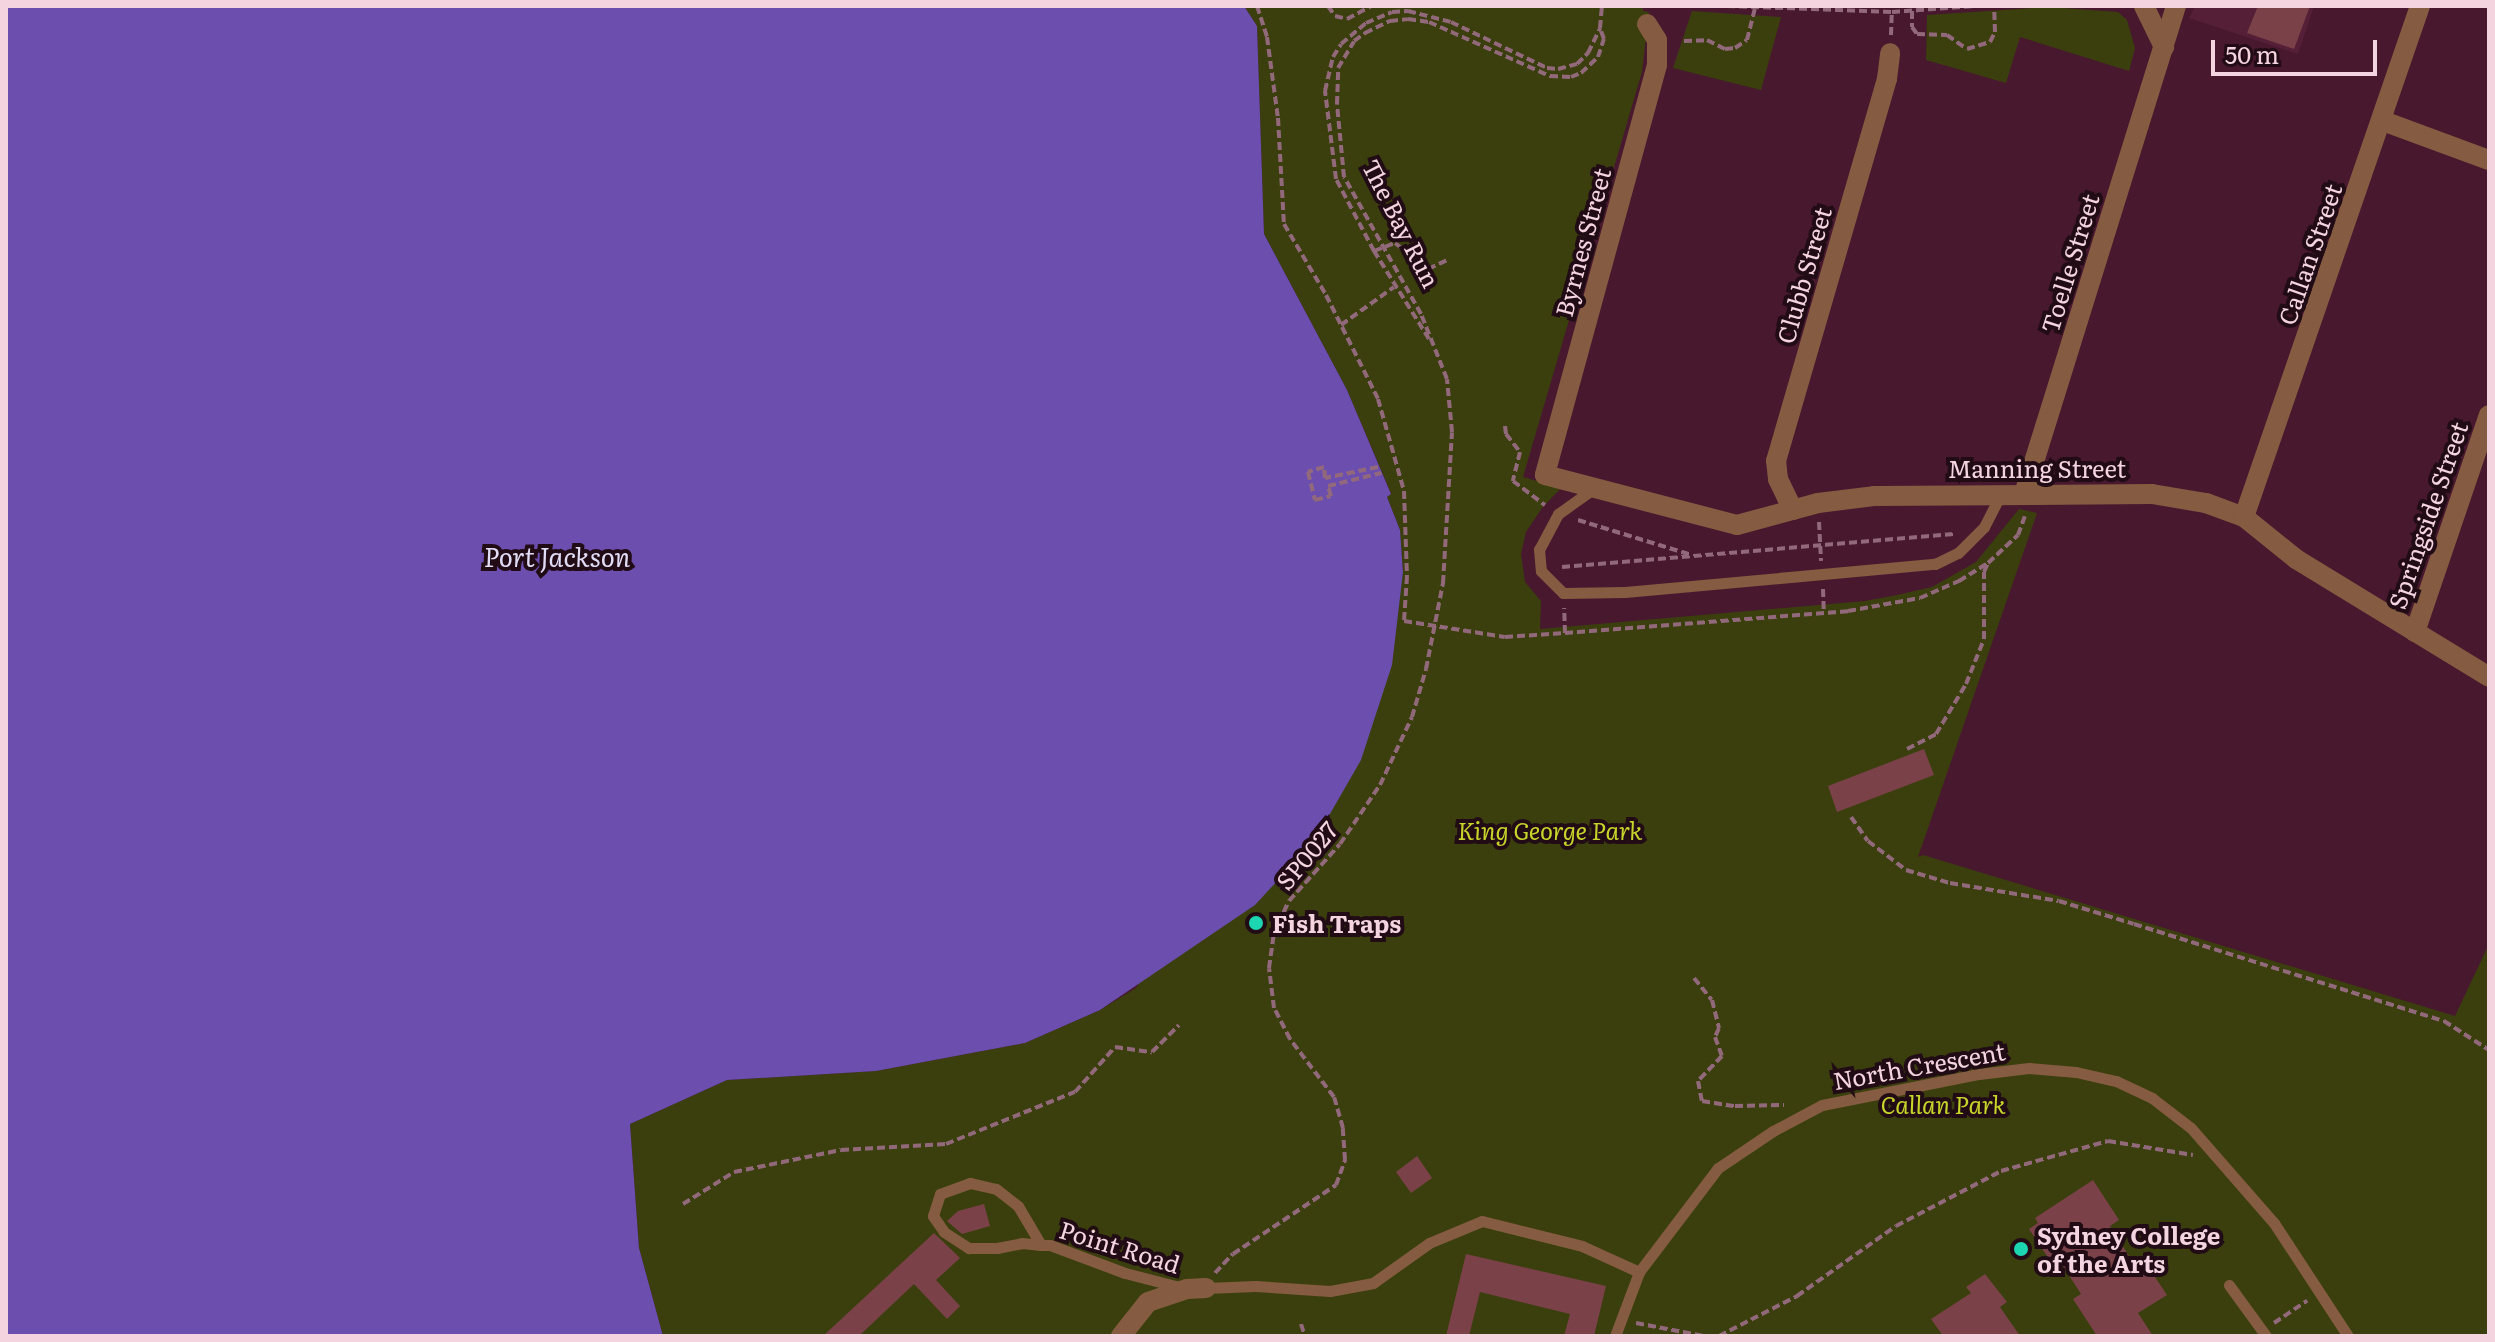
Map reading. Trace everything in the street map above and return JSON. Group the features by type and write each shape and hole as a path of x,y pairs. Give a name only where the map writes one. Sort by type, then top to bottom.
{"street":[{"path":"2144,6 2164,47"},
{"name":"Toelle Street","path":"2024,494 2176,6"},
{"name":"Callan Street","path":"2244,517 2383,121 2420,6"},
{"name":"Byrnes Street","path":"1545,475 1657,65 1657,40 1647,24"},
{"name":"Clubb Street","path":"1793,510 1778,479 1776,461 1887,79 1890,53"},
{"path":"2383,121 2489,160"},
{"name":"Springside Street","path":"2415,632 2489,415"},
{"name":"Manning Street","path":"1545,475 1727,525 1757,522 1818,503 1874,496 2152,494 2206,503 2244,517 2296,559 2489,677"},
{"path":"1121,1336 1148,1302 1197,1288"}],"lane":[{"path":"1593,489 1558,514 1539,549 1541,571 1563,593 1926,566 1946,560 1984,527 2000,495"},
{"name":"North Crescent","path":"1615,1336 1639,1272 1718,1168 1773,1131 1822,1105 1979,1074 2029,1068 2076,1072 2116,1081 2152,1098 2191,1128 2274,1223 2348,1336"},
{"name":"Point Road","path":"1041,1245 1018,1206 996,1189 970,1183 940,1194 933,1216 944,1232 969,1248 1041,1245 1197,1288 1255,1286 1330,1291 1373,1283 1429,1243 1482,1221 1582,1246 1639,1272"},
{"path":"2229,1285 2264,1333"}],"path":[{"path":"1257,6 1267,37 1278,118 1284,224 1341,325 1378,399 1404,491 1407,576 1404,621 1505,637 1824,613 1920,598 1959,581 1988,563 2018,535 2025,514 2024,494"},
{"path":"1328,6 1335,16 1347,19 1371,6"},
{"path":"1399,8 1425,12 1547,68 1558,69 1584,60 1600,28 1602,6"},
{"path":"1727,6 1912,10 1975,6"},
{"path":"1912,10 1912,27 1917,34 1947,35 1967,49 1990,42 1995,32 1994,6"},
{"name":"The Bay Run","path":"1399,8 1366,23 1341,44 1333,57 1325,91 1336,179 1395,287 1434,346"},
{"path":"1684,41 1707,40 1725,49 1735,48 1747,40 1755,9"},
{"name":"The Bay Run","path":"1451,471 1447,379 1434,346 1344,177 1340,152 1338,68 1354,41 1390,21 1417,19 1550,76 1562,78 1581,73 1598,57 1604,39 1600,28"},
{"path":"1374,251 1395,243 1406,248 1428,269 1447,260"},
{"path":"1341,325 1395,287"},
{"path":"1378,467 1325,478 1324,467 1308,472 1315,500 1331,496 1328,486 1381,473"},
{"name":"SP0027","path":"1197,1288 1233,1254 1336,1185 1345,1160 1343,1128 1334,1097 1290,1039 1274,1008 1269,968 1274,934 1289,901 1340,844 1380,785 1412,717 1426,669 1443,583 1451,471"},
{"path":"1818,503 1824,613"},
{"path":"1558,514 1695,556"},
{"path":"1565,633 1562,566 1956,534"},
{"path":"1907,749 1936,734 1981,649 1984,572 1988,563"},
{"path":"1851,817 1868,841 1906,870 1950,883 2059,901 2134,924 2444,1021 2489,1050"},
{"path":"1694,978 1712,1000 1719,1028 1715,1037 1722,1056 1698,1081 1702,1101 1735,1106 1822,1105"},
{"path":"683,1204 734,1172 841,1150 946,1144 1075,1092 1115,1047 1152,1052 1179,1025"},
{"path":"1719,1336 1797,1296 1896,1226 2001,1171 2108,1141 2220,1159"},
{"path":"2264,1333 2321,1293"},
{"path":"1623,1320 1704,1336"},
{"path":"1301,1324 1305,1336"}],"shaded area":[{"path":"2195,6 2314,6 2298,54 2189,18"}],"green space":[{"path":"1244,6 1615,6 1643,7 1643,11 1649,12 1642,72 1523,477 1561,488 1542,508 1526,532 1521,554 1525,582 1541,601 1540,629 1865,601 1932,587 1976,562 2019,509 2037,513 1918,857 1923,855 2455,1016 2489,944 2489,1336 663,1336 639,1248 630,1124 727,1080 876,1071 1025,1043 1100,1010 1136,988 1403,572 1400,530 1387,497 1391,493 1347,390 1264,234 1257,26"},
{"path":"2049,7 2118,12 2127,20 2135,48 2129,71 2020,37 2006,83 1926,60 1927,15"},
{"path":"1692,11 1781,17 1761,90 1673,68"}],"water":[{"name":"Port Jackson","path":"6,6 1244,6 1257,26 1264,234 1347,390 1391,494 1387,497 1400,530 1403,572 1392,665 1361,760 1315,840 1255,905 1100,1010 1025,1043 876,1071 727,1080 630,1124 639,1248 663,1336 6,1336"}],"building":[{"path":"2258,6 2310,6 2294,49 2247,33"},
{"path":"1924,749 1934,775 1837,812 1828,786"},
{"path":"1417,1156 1432,1178 1411,1193 1396,1172"},
{"path":"2093,1180 2119,1220 2110,1226 2134,1264 2143,1259 2167,1295 2138,1313 2153,1336 2097,1336 2073,1299 2081,1294 2056,1255 2049,1259 2029,1229 2038,1223 2035,1218"},
{"path":"984,1204 990,1226 962,1234 947,1221 958,1211"},
{"path":"934,1233 960,1258 936,1280 960,1306 947,1319 914,1284 859,1336 823,1336"},
{"path":"1466,1254 1606,1286 1594,1336 1564,1336 1570,1314 1480,1292 1469,1336 1446,1336"},
{"path":"1985,1274 2007,1302 2000,1307 2020,1336 1943,1336 1931,1319 1971,1293 1966,1287"}],"place":[{"name":"Fish Traps","path":"1256,923"},
{"name":"Sydney College of the Arts","path":"2021,1249"}],"park label":[{"name":"King George Park","path":"1550,830"},
{"name":"Callan Park","path":"1943,1104"}]}
